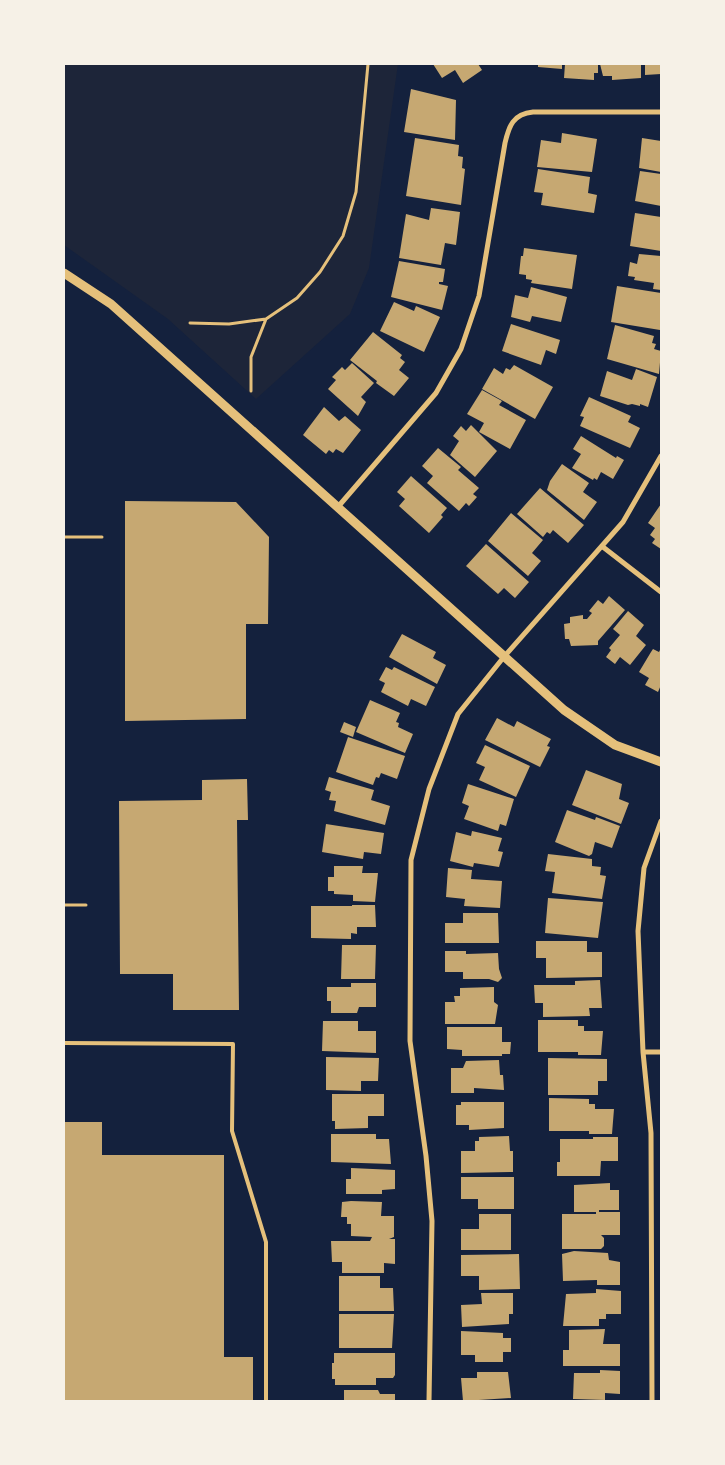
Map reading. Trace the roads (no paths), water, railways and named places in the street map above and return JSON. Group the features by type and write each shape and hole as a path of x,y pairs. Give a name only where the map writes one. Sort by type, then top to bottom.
{"street":[{"path":"337,508 436,393 461,350 479,296 509,126 525,112 661,112"},
{"path":"64,273 111,304 236,414 337,508 564,710 615,745 661,762"},
{"path":"430,1401 432,1221 426,1156 410,1041 411,860 430,789 458,714 504,658 623,522 661,456"},
{"path":"603,547 661,592"},
{"path":"652,1401 651,1133 644,1052 638,931 644,868 661,821"},
{"path":"644,1052 661,1052"}],"lane":[{"path":"64,1043 233,1044 232,1131 266,1242 266,1401"}]}
